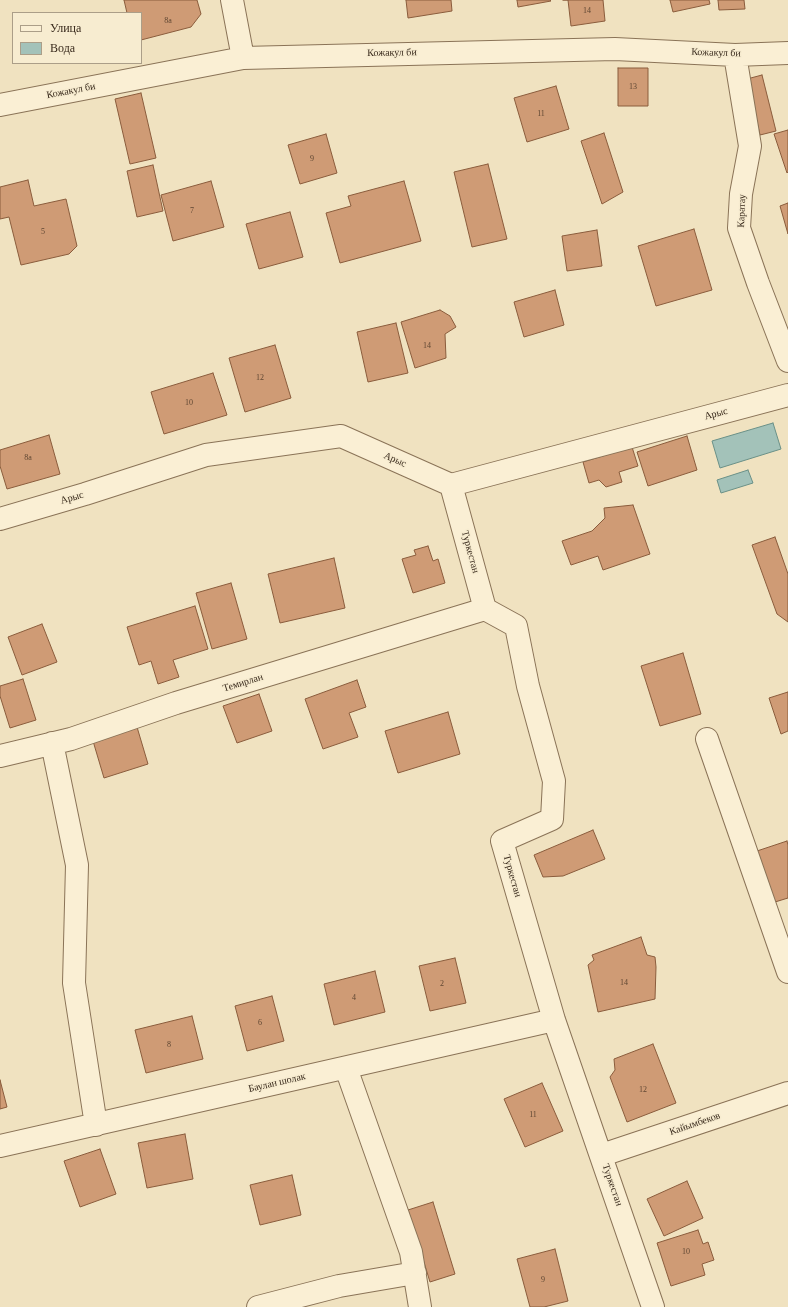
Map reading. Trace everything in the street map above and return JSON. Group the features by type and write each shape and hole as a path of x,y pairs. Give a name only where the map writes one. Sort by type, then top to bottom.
{"street":[{"path":"232,0 243,58"},
{"name":"Кожакул би","path":"0,105 243,58 615,49 735,55 788,53"},
{"name":"Каратау","path":"735,55 750,146 741,194 739,228 788,361"},
{"name":"Арыс","path":"0,519 85,494 206,455 341,436 451,485 788,395"},
{"name":"Туркестан","path":"451,485 485,609 516,626 528,686 554,781 552,818 502,841 554,1020 602,1155 653,1307"},
{"name":"Темирлан","path":"0,756 71,739 176,703 485,609"},
{"path":"707,739 788,972"},
{"path":"52,743 78,865 74,983 96,1125"},
{"name":"Баулан шолак","path":"0,1146 554,1020"},
{"path":"346,1068 411,1252 420,1307"},
{"name":"Кайымбеков","path":"602,1155 788,1093"},
{"path":"258,1307 339,1286 415,1273"}],"water":[{"path":"773,423 781,449 720,468 712,441"},
{"path":"748,470 753,483 721,493 717,480"}],"building":[{"path":"124,0 197,0 201,14 191,27 142,40 142,12 127,12"},
{"path":"406,0 451,0 452,11 408,18"},
{"path":"517,0 550,0 551,1 518,7"},
{"path":"568,0 603,0 605,21 571,26"},
{"path":"670,0 709,0 710,4 673,12"},
{"path":"718,0 744,0 745,9 719,10"},
{"path":"618,68 648,68 648,106 618,106"},
{"path":"762,75 776,131 760,135 747,79"},
{"path":"556,86 569,129 527,142 514,98"},
{"path":"141,93 156,158 130,164 115,99"},
{"path":"788,130 788,172 787,173 774,134"},
{"path":"604,133 623,192 602,204 581,141"},
{"path":"326,134 337,173 300,184 288,145"},
{"path":"488,164 507,239 472,247 454,172"},
{"path":"153,165 163,211 137,217 127,171"},
{"path":"28,180 34,206 66,199 77,246 69,254 21,265 9,217 0,219 0,187"},
{"path":"211,181 224,227 173,241 161,195"},
{"path":"404,181 421,241 340,263 326,213 351,206 348,196"},
{"path":"788,203 788,234 780,206"},
{"path":"290,212 303,257 259,269 246,224"},
{"path":"694,229 712,290 656,306 638,246"},
{"path":"597,230 602,266 567,271 562,236"},
{"path":"555,290 564,325 524,337 514,302"},
{"path":"440,310 450,316 456,327 445,334 446,358 415,368 401,322"},
{"path":"396,323 408,373 368,382 357,332"},
{"path":"275,345 291,398 245,412 229,358"},
{"path":"213,373 227,415 164,434 151,392"},
{"path":"49,435 60,474 7,489 0,466 0,450"},
{"path":"687,436 697,470 648,486 637,452"},
{"path":"632,447 638,466 619,472 622,482 606,487 599,480 589,483 583,462"},
{"path":"633,505 650,554 603,570 598,556 571,565 562,541 592,531 605,518 604,508"},
{"path":"775,537 788,574 788,622 777,614 752,545"},
{"path":"428,546 433,561 438,559 445,583 413,593 402,559 416,555 414,550"},
{"path":"334,558 345,608 280,623 268,574"},
{"path":"231,583 247,639 212,649 196,593"},
{"path":"195,606 208,649 173,660 179,677 158,684 151,661 139,665 127,627"},
{"path":"42,624 57,662 22,675 8,637"},
{"path":"683,653 701,714 660,726 641,666"},
{"path":"23,679 36,720 10,728 0,696 0,686"},
{"path":"357,680 366,707 349,713 358,737 323,749 305,699"},
{"path":"788,692 788,731 781,734 769,698"},
{"path":"259,694 272,731 237,743 223,706"},
{"path":"448,712 460,754 398,773 385,731"},
{"path":"137,727 148,764 104,778 93,741"},
{"path":"593,830 605,859 563,876 543,877 534,855"},
{"path":"787,841 788,898 775,902 757,851"},
{"path":"641,937 647,955 655,957 655,999 598,1012 588,965 594,960 592,955"},
{"path":"455,958 466,1003 430,1011 419,966"},
{"path":"375,971 385,1012 334,1025 324,984"},
{"path":"272,996 284,1041 247,1051 235,1006"},
{"path":"192,1016 203,1059 146,1073 135,1030"},
{"path":"653,1044 676,1103 627,1122 610,1077 615,1070 614,1059"},
{"path":"0,1080 7,1107 0,1109"},
{"path":"542,1083 563,1131 525,1147 504,1099"},
{"path":"185,1134 193,1179 147,1188 138,1143"},
{"path":"100,1149 116,1194 80,1207 64,1161"},
{"path":"292,1175 301,1215 260,1225 250,1185"},
{"path":"687,1181 703,1218 664,1236 647,1199"},
{"path":"433,1202 455,1274 430,1282 408,1210"},
{"path":"698,1230 703,1244 708,1242 714,1260 702,1264 705,1275 671,1286 657,1243"},
{"path":"555,1249 568,1301 544,1307 530,1307 517,1259"}]}
